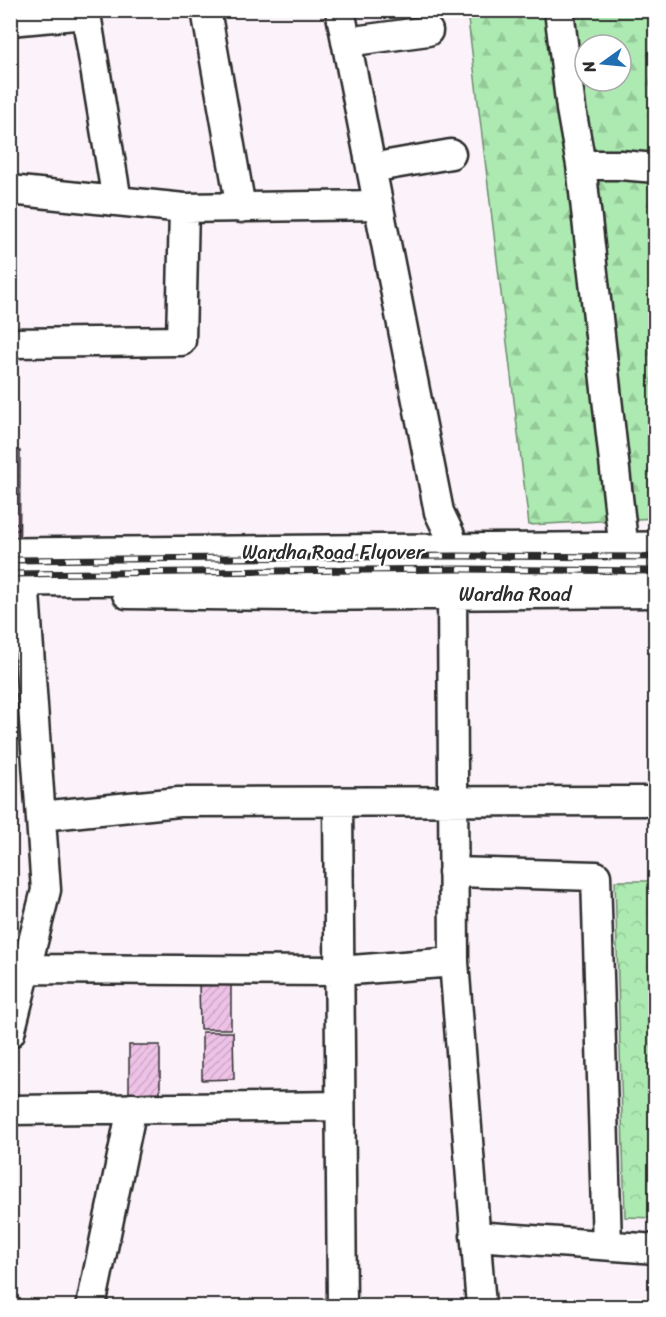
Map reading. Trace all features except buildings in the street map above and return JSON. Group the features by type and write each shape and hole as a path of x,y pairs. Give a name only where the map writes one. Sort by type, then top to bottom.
{"highway":[{"name":"Wardha Road Flyover","path":"10,555 656,549"},
{"name":"Wardha Road Flyover","path":"15,589 656,575"}],"street":[{"path":"206,10 241,208"},
{"path":"340,10 439,512 450,536"},
{"path":"560,10 571,110 581,165 622,533"},
{"path":"10,21 86,12 117,201"},
{"path":"346,42 428,31"},
{"path":"371,168 451,154"},
{"path":"581,165 656,168"},
{"path":"10,190 184,208 378,205"},
{"path":"10,343 181,341 184,208"},
{"path":"10,539 656,533"},
{"path":"10,1033 46,890 41,816 15,589"},
{"name":"Wardha Road","path":"15,589 375,594 656,593"},
{"path":"452,594 453,962 481,1306"},
{"path":"338,801 342,1306"},
{"path":"41,816 179,802 656,801"},
{"path":"453,872 596,876 607,1245"},
{"path":"26,969 339,971 453,962"},
{"path":"10,1110 340,1106"},
{"path":"91,1306 132,1108"},
{"path":"475,1236 656,1248"}],"green space":[{"path":"467,11 655,11 655,518 529,525"},
{"path":"615,881 655,881 655,1218 625,1217"}],"railway":[{"path":"10,560 455,556 656,557"},
{"path":"10,574 456,569 656,571"}]}
